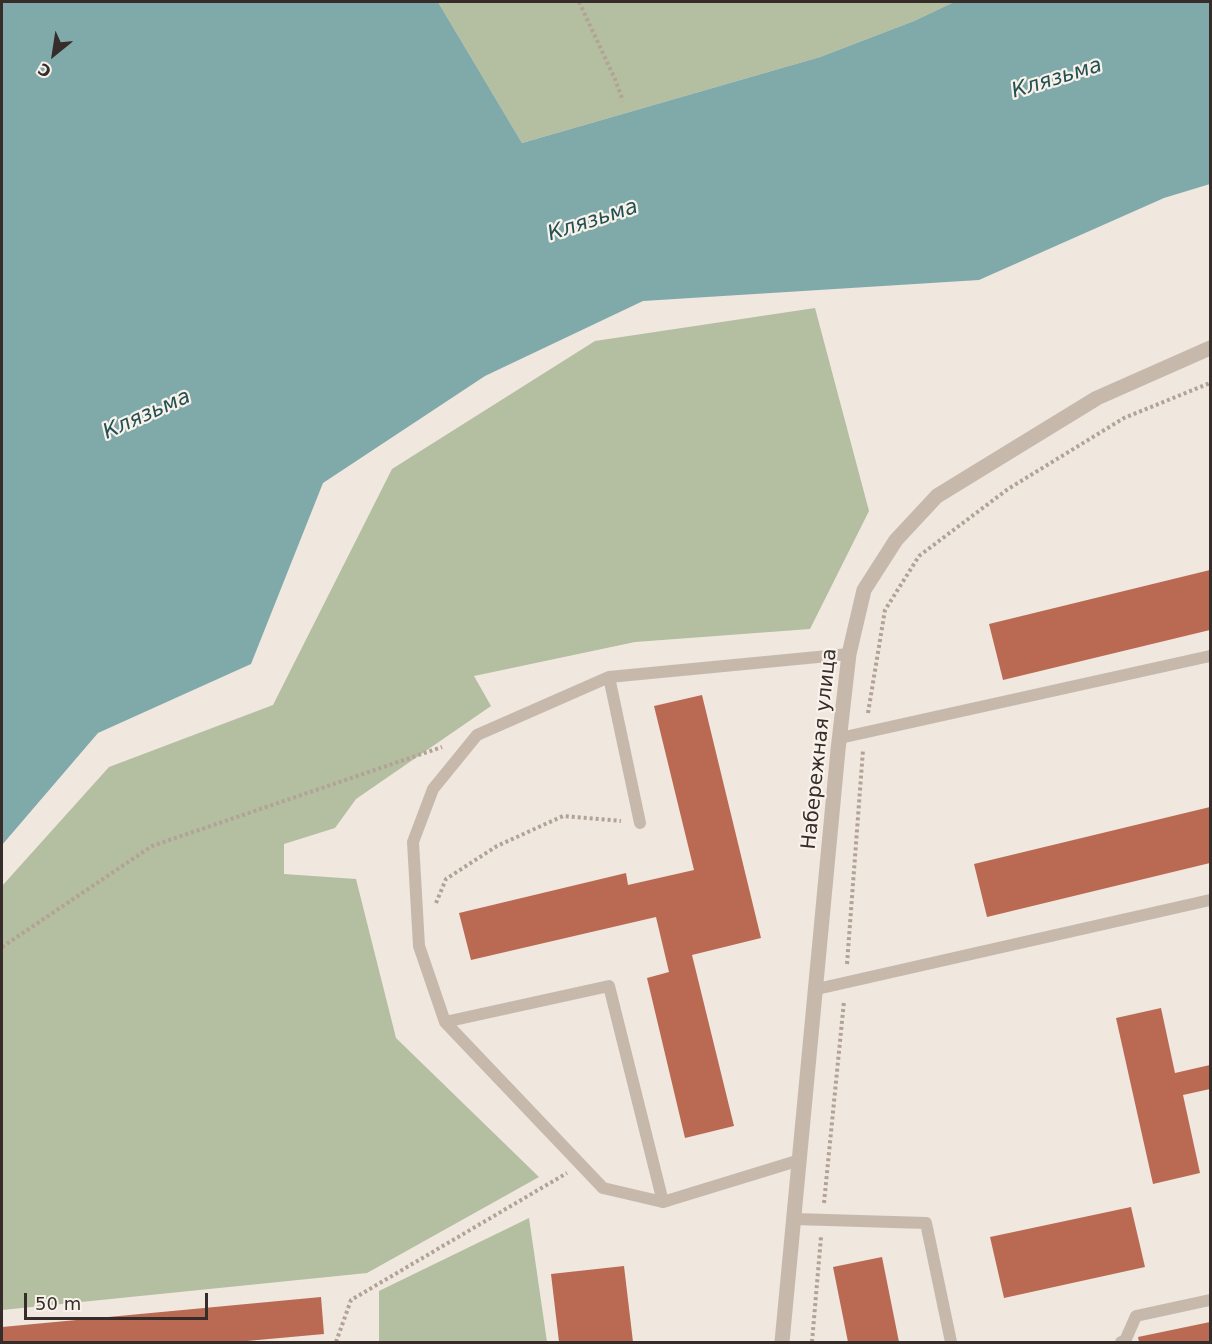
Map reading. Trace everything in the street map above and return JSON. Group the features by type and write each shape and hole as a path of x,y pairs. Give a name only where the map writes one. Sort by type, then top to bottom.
{"street":[{"name":"Набережная улица","path":"782,1342 849,654 864,590 896,540 938,496 1097,398 1210,348"}],"lane":[{"path":"800,1160 663,1202 603,1188 445,1022 419,946 413,842 433,789 477,735 609,677 849,654"},
{"path":"840,738 1210,656"},
{"path":"609,677 640,823"},
{"path":"817,989 1210,900"},
{"path":"445,1022 609,986 663,1202"},
{"path":"794,1220 926,1223 951,1342"},
{"path":"1122,1342 1125,1341 1136,1316 1210,1300"}],"path":[{"path":"579,2 623,101"},
{"path":"812,1342 846,983 864,733 885,610 919,556 1008,489 1124,418 1210,383"},
{"path":"2,946 152,846 444,747"},
{"path":"433,912 446,879 497,846 563,816 640,823"},
{"path":"336,1341 351,1300 580,1165"}],"green space":[{"path":"438,2 954,2 914,21 820,57 522,143"},
{"path":"815,308 869,511 810,629 635,642 474,676 491,706 356,799 335,828 284,844 284,874 356,879 396,1038 539,1177 367,1273 2,1310 2,886 109,767 273,705 392,469 595,341"},
{"path":"529,1218 547,1342 379,1342 379,1291"}],"water":[{"name":"Клязьма","path":"2,2 438,2 522,143 820,57 914,21 954,2 1210,2 1210,184 1164,198 979,280 643,301 485,376 323,483 251,664 98,733 2,845"}],"building":[{"path":"1210,570 1210,630 1003,680 989,624"},
{"path":"702,695 761,938 692,955 734,1126 685,1138 647,978 669,972 656,917 471,960 459,913 626,873 628,885 694,870 654,706"},
{"path":"1210,807 1210,863 987,917 974,864"},
{"path":"1161,1008 1175,1073 1210,1065 1210,1089 1183,1095 1200,1173 1153,1184 1116,1018"},
{"path":"1131,1207 1145,1267 1004,1298 990,1237"},
{"path":"882,1257 899,1342 848,1342 833,1267"},
{"path":"624,1266 633,1342 559,1342 551,1274"},
{"path":"321,1297 324,1334 236,1342 2,1342 2,1327"},
{"path":"1210,1322 1210,1342 1139,1342 1138,1337"}]}
